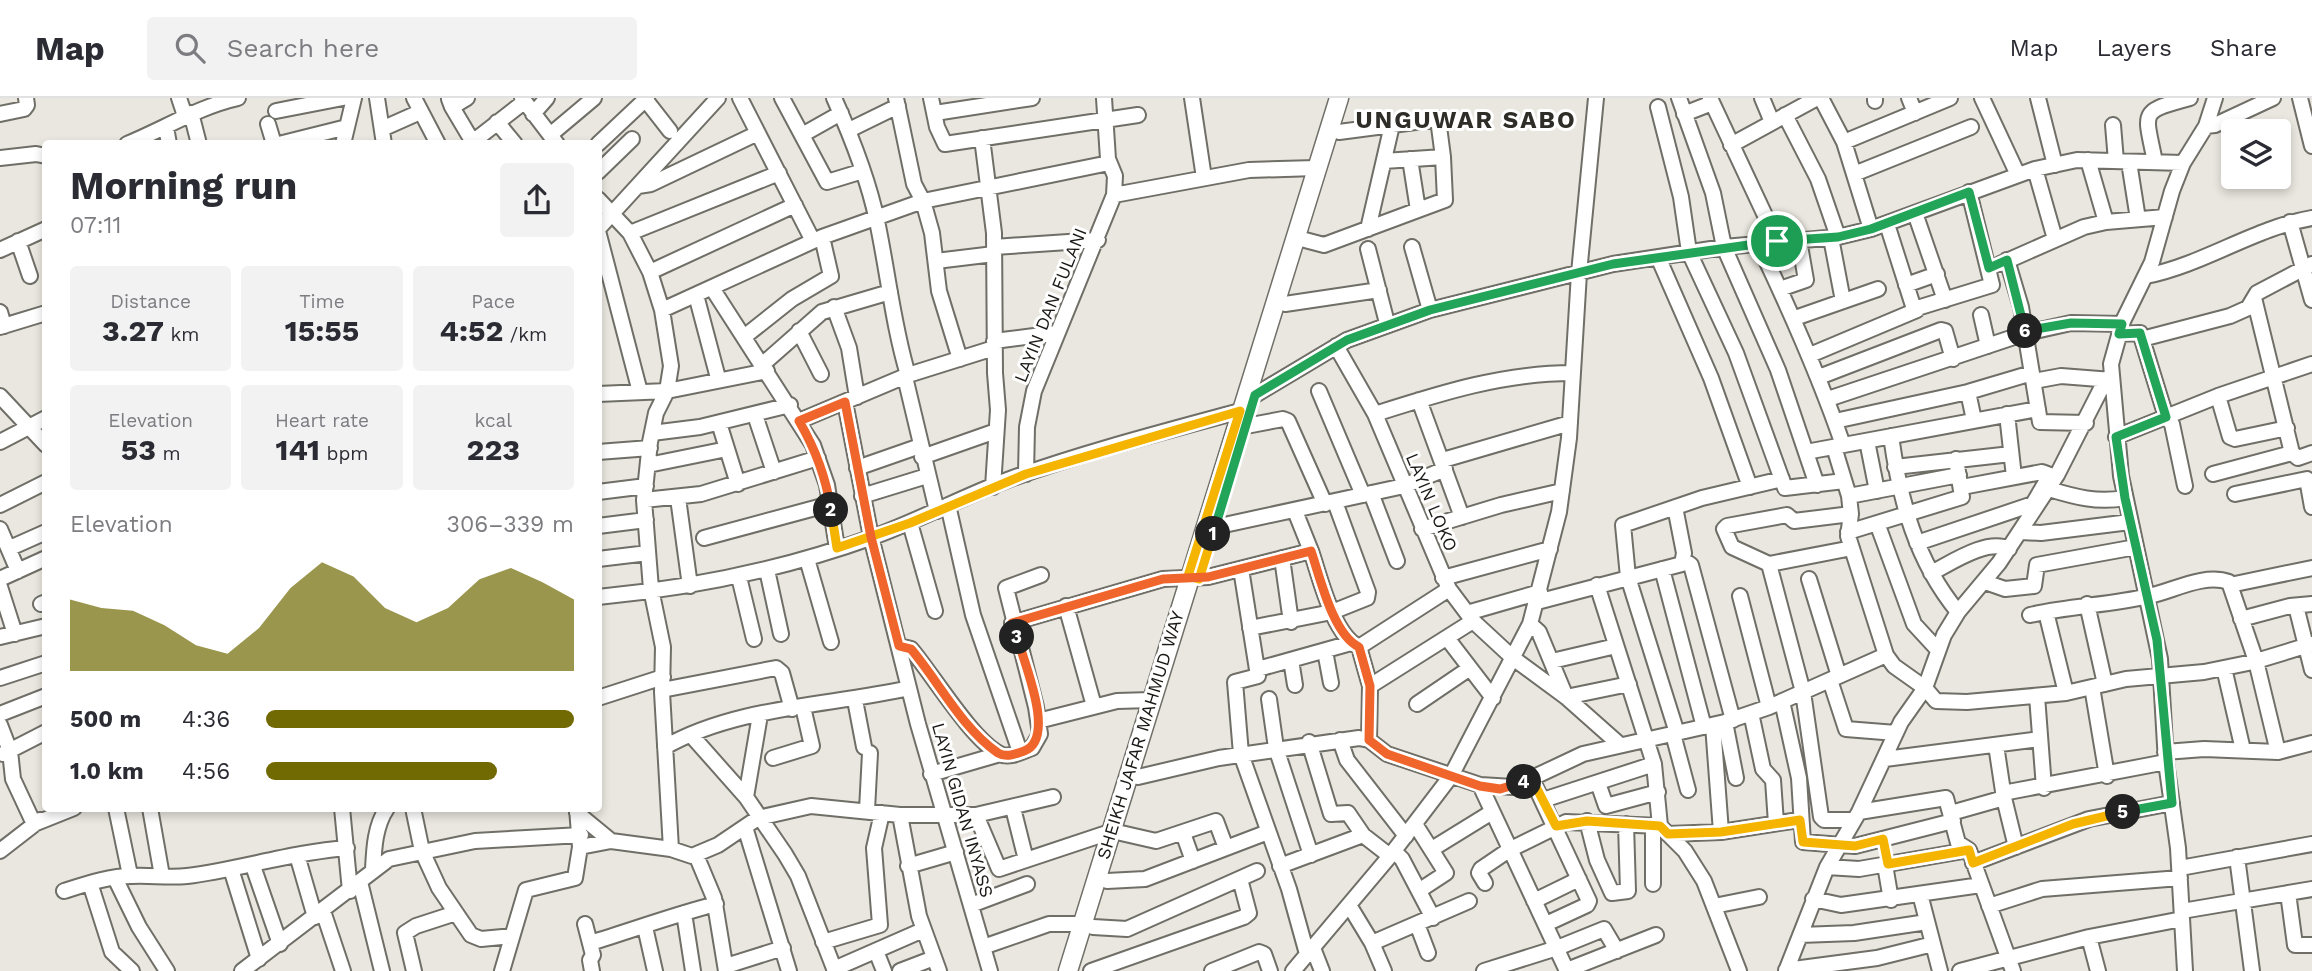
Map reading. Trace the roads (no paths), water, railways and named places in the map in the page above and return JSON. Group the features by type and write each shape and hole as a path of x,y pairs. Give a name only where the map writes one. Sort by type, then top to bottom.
{"main road":[{"name":"SHEIKH JAFAR MAHMUD WAY","path":"1068,971 1107,881 1116,833 1138,777 1194,577 1339,98"},
{"name":"SHEIKH JAFAR MAHMUD WAY","path":"1080,971 1088,926 1151,700 1194,577 1215,527 1243,418 1255,395 1350,98"}],"street":[{"path":"0,114 24,109 27,105 26,98"},
{"path":"179,98 198,140"},
{"path":"136,140 188,114 238,98"},
{"path":"276,111 343,98"},
{"path":"344,140 354,98"},
{"path":"376,98 384,128 384,140"},
{"path":"467,98 450,102 470,140"},
{"path":"476,140 497,122 526,104 547,98"},
{"path":"526,104 553,139 594,98"},
{"path":"602,226 718,98"},
{"path":"740,98 795,205 818,239 831,276 792,299 744,337"},
{"path":"782,98 827,182 863,171"},
{"path":"834,98 849,130 877,219 897,337 926,476 942,508 972,615 1020,752"},
{"path":"931,98 937,127 948,144 1138,115"},
{"path":"935,113 961,104 1031,98"},
{"name":"LAYIN DAN FULANI","path":"1026,474 1027,427 1031,401 1114,195 1115,176 1109,163 1104,98"},
{"path":"1192,98 1204,178"},
{"path":"1293,971 1392,853 1451,776 1530,624 1562,491 1570,423 1579,273 1596,98"},
{"path":"1679,98 1713,193 1724,247 1775,361 1817,485"},
{"path":"1762,98 1779,118 1818,179 1834,238 1843,301"},
{"path":"1731,145 1819,98 1844,142 1871,229"},
{"path":"1909,98 1915,113"},
{"path":"1844,142 1948,98"},
{"path":"1982,98 2018,175"},
{"path":"2038,98 2055,164"},
{"path":"2155,162 2148,117 2153,103 2188,98"},
{"path":"2185,971 2180,873 2166,757 2161,674 2148,597 2125,498 2109,380 2120,329 2146,276 2183,163 2206,126 2215,98"},
{"path":"2206,126 2215,125 2273,98"},
{"path":"2300,98 2312,146"},
{"path":"602,140 642,100 670,131"},
{"path":"1684,114 1711,101 1777,241"},
{"path":"849,130 897,102 914,184 923,201 936,261 939,291 960,359"},
{"path":"384,128 417,105 434,140"},
{"path":"1658,107 1679,187 1689,252 1736,353 1782,479 1787,489 1844,481"},
{"path":"802,135 841,113"},
{"path":"1305,240 1324,245 1447,198 1438,119 1339,132"},
{"path":"497,122 512,140"},
{"path":"268,124 275,140"},
{"path":"1368,229 1392,125"},
{"path":"2113,125 2138,219"},
{"path":"166,127 168,140"},
{"path":"293,140 347,127"},
{"path":"1854,174 1971,127"},
{"path":"638,186 651,184 758,133"},
{"path":"982,138 990,187 994,251 994,345 998,410 993,486"},
{"path":"602,168 632,139"},
{"path":"0,158 42,155"},
{"path":"1384,161 1443,157"},
{"path":"1410,159 1418,210"},
{"path":"2088,160 2105,222"},
{"path":"1255,395 1336,346 1387,323 1430,310 1579,273 1658,257 1758,243 1834,238 1886,224 1969,192 2055,164 2088,160 2183,163"},
{"path":"662,310 818,239 923,201 1109,163"},
{"path":"1114,195 1278,167 1316,168"},
{"path":"2035,169 2055,239"},
{"path":"630,233 779,173"},
{"path":"1810,355 1917,310 1992,285 1969,192"},
{"path":"602,202 630,233 650,272 662,310 671,366 667,391 656,413 645,493 651,589 661,624 671,849"},
{"path":"650,272 795,205"},
{"path":"1915,213 1945,300"},
{"path":"1989,268 2055,239 2105,222 2165,217"},
{"path":"2146,276 2180,269 2290,222 2312,218"},
{"path":"2290,222 2308,267 2312,300"},
{"path":"1886,224 1914,308 1917,310"},
{"path":"0,250 42,231"},
{"path":"936,261 994,251 1098,240"},
{"path":"1780,289 1806,279 1799,240"},
{"path":"18,241 30,276"},
{"path":"1758,243 1795,318 1835,421 1844,481 1849,496 1851,514 1848,532 1886,655 1894,666 1924,688 1936,701 1967,702 2066,693 2161,674 2224,668 2310,645"},
{"path":"602,245 640,392"},
{"path":"1412,247 1430,310"},
{"path":"1368,249 1387,323"},
{"path":"1658,257 1711,378 1750,487"},
{"path":"2007,260 2026,333 2040,423 2086,423"},
{"path":"2142,339 2230,316 2248,308 2257,293 2308,267"},
{"path":"1906,285 1937,274"},
{"path":"712,288 790,405 818,458 830,504 837,548"},
{"path":"1795,318 1878,289"},
{"path":"1285,304 1379,290"},
{"path":"602,394 667,391 765,367 799,331 822,312 890,292"},
{"path":"696,295 718,378"},
{"path":"2254,298 2292,453 2298,458 2312,453"},
{"name":"LAYIN GIDAN INYASS","path":"834,307 849,348 857,468 871,537 931,774 990,971"},
{"path":"1,322 42,314"},
{"path":"1981,315 1988,346"},
{"path":"1828,400 2026,333 2071,323 2140,333 2166,417 2172,424 2185,486"},
{"path":"1819,377 1941,330 1945,331 1953,359"},
{"path":"799,331 821,374"},
{"path":"799,421 907,376 994,345 1057,333"},
{"name":"LAYIN LOKO","path":"1336,346 1375,414 1446,583 1470,617 1513,659 1566,697 1619,744"},
{"path":"2116,437 2218,396 2312,364"},
{"path":"1375,414 1457,387 1527,373 1573,373"},
{"path":"1835,421 2033,377 2061,376 2109,380"},
{"path":"1933,944 1877,965 1786,970 1828,867 1857,816 1896,733 1924,688 1938,650 1958,612 1985,582 2049,489 2109,380"},
{"path":"1319,391 1396,561"},
{"path":"1968,392 1974,420"},
{"path":"0,396 42,441"},
{"path":"2218,396 2230,437 2235,439 2287,428"},
{"path":"1419,400 1462,517"},
{"path":"602,451 790,405"},
{"path":"1805,452 2038,409"},
{"path":"2007,414 2014,477"},
{"path":"755,415 775,472"},
{"path":"602,596 690,586 767,570 910,523 1026,474 1243,418 1283,419 1293,426 1330,503 1368,594 1367,598 1332,612 1250,628"},
{"path":"0,442 42,420"},
{"path":"1215,527 1404,486 1444,464 1570,423"},
{"path":"719,424 738,484"},
{"path":"857,468 996,431"},
{"path":"1891,436 1898,487 1917,543 1931,573 1958,612"},
{"path":"1867,441 1877,491"},
{"path":"648,465 727,449"},
{"path":"2213,474 2292,453"},
{"path":"1895,467 2011,454"},
{"path":"602,492 645,493 678,498 738,484 818,458"},
{"path":"1848,532 1962,497 1956,459"},
{"path":"1849,496 1898,487 2042,472 2050,475 2033,504 1917,543"},
{"path":"862,496 926,476"},
{"path":"1688,790 1675,734 1628,577 1623,525 1675,507 1782,479"},
{"path":"2235,494 2307,479 2312,506"},
{"path":"0,505 42,484"},
{"path":"2049,489 2089,499 2125,498"},
{"path":"1422,529 1562,491"},
{"path":"678,498 690,586"},
{"path":"704,538 830,504"},
{"path":"1675,507 1684,560 1691,565 1719,723 1721,832"},
{"path":"1295,511 1332,612 1355,645 1370,686 1369,740"},
{"path":"1851,514 1794,522 1787,515 1725,527 1727,540 1732,547 1769,564 1852,548"},
{"path":"602,526 646,520"},
{"path":"2021,532 2041,533 2130,522"},
{"path":"910,523 935,611"},
{"path":"1877,523 1914,624 1938,650"},
{"path":"0,529 18,571"},
{"path":"10,548 42,534"},
{"path":"1931,573 1974,552 2002,546 2009,549"},
{"path":"1985,582 2006,589 2034,586 2037,565 2136,547"},
{"path":"1258,669 1355,645 1446,583 1550,548"},
{"path":"1012,623 1163,579 1241,569 1311,551"},
{"path":"602,559 648,553"},
{"path":"1282,558 1291,622"},
{"path":"807,559 831,642"},
{"path":"0,579 42,560"},
{"path":"1370,686 1447,638 1470,617 1538,597 1682,564 1684,560"},
{"path":"1769,564 1803,692 1822,819 1857,816 1944,797 1948,801 1958,843 1971,857 2011,964"},
{"path":"2230,585 2312,568"},
{"path":"1241,569 1258,669 1256,679 1235,682 1241,754 1310,951 1322,971"},
{"path":"1661,569 1719,723 1736,778"},
{"path":"767,570 781,634"},
{"path":"931,774 999,754 1009,756 1032,748 1038,740 1038,721 1012,623 1006,588 1041,575"},
{"path":"739,577 754,639"},
{"path":"1809,579 1846,729 1896,733"},
{"path":"2030,615 2087,604 2148,597 2197,582 2225,580 2230,585 2256,661 2278,752"},
{"path":"1597,585 1654,764 1660,828 1653,884"},
{"path":"0,587 7,635 42,627"},
{"path":"1740,596 1799,778 1803,842 1855,846 1952,817 2003,796 2107,775 2166,757 2204,749 2278,752 2312,743"},
{"path":"2087,604 2099,686 2107,775"},
{"path":"2241,619 2312,604"},
{"path":"1066,606 1094,706"},
{"path":"2296,607 2310,645 2312,670"},
{"path":"2046,612 2066,693"},
{"path":"1530,624 1539,632 1566,697 1629,684"},
{"path":"1447,638 1493,698"},
{"path":"899,646 911,649 968,723 999,754"},
{"path":"1552,661 1616,646"},
{"path":"1325,651 1331,683"},
{"path":"1138,777 1310,742 1369,740 1387,754 1480,786 1500,789 1532,779 1583,754 1619,744 1675,734 1751,713 1886,655"},
{"path":"1291,660 1295,685"},
{"path":"0,678 42,664"},
{"path":"602,697 662,684 776,668 782,673 812,746 772,758"},
{"path":"1418,704 1470,668"},
{"path":"2224,668 2243,750"},
{"path":"665,747 691,735 760,715 855,700 909,688"},
{"path":"2037,695 2044,788"},
{"path":"0,714 42,698"},
{"path":"1269,699 1276,748 1311,855"},
{"path":"855,700 867,750 867,810"},
{"path":"1038,721 1116,701 1151,700"},
{"path":"1751,713 1763,769 1773,780 1776,823"},
{"path":"746,797 760,715"},
{"path":"0,725 13,779 34,824"},
{"path":"5,753 42,734"},
{"path":"691,735 746,797 798,876 835,970 923,930"},
{"path":"1885,759 2040,739"},
{"path":"1340,740 1347,760 1410,830 1432,849 1446,874 1420,890"},
{"path":"1310,742 1331,814 1335,816 1348,813 1363,835 1392,853 1420,890 1433,918"},
{"path":"1996,745 2003,796 2016,847"},
{"path":"1543,800 1654,764"},
{"path":"1532,779 1556,826 1589,903 1546,924"},
{"path":"1598,783 1606,806 1658,792"},
{"path":"1480,786 1567,971 1656,935"},
{"path":"242,971 355,887 388,859 422,851 475,841 611,841 696,855 718,845 758,818 811,806 900,815 976,815 1053,797"},
{"path":"1828,867 1859,869 1971,857 2016,847 2089,819 2172,803"},
{"path":"1013,808 1026,860"},
{"path":"0,851 49,812"},
{"path":"34,824 64,812"},
{"path":"117,812 130,876"},
{"path":"151,812 162,876"},
{"path":"342,812 355,887 382,971"},
{"path":"373,869 374,845 384,812"},
{"path":"414,812 422,851 439,888 475,939 512,936"},
{"path":"502,971 526,890 575,878 580,841 577,812"},
{"path":"578,812 611,841"},
{"path":"1432,849 1492,812"},
{"path":"823,942 880,925 874,848 882,813"},
{"path":"900,815 908,866 923,930 936,964 900,971"},
{"path":"976,815 997,868 1116,833 1156,841 1216,821 1226,848"},
{"path":"1485,883 1479,871 1509,850 1556,826 1587,821 1721,832 1800,820"},
{"path":"1587,821 1597,860 1612,893 1628,891 1626,824"},
{"path":"745,827 789,971"},
{"path":"1660,828 1695,866 1739,971"},
{"path":"1107,881 1145,879 1268,832"},
{"path":"1183,834 1193,860"},
{"path":"1280,866 1363,835"},
{"path":"1883,839 1891,900"},
{"path":"1989,906 2042,889 2180,873 2237,857 2312,844"},
{"path":"64,891 115,878 231,869 347,848"},
{"path":"908,866 956,852"},
{"path":"297,855 343,971"},
{"path":"696,855 716,904 726,968 783,948"},
{"path":"2237,857 2252,971"},
{"path":"253,866 280,944"},
{"path":"231,869 259,959"},
{"path":"983,947 1049,924 1127,929 1257,871"},
{"path":"115,878 139,927 167,971"},
{"path":"1091,971 1244,917 1249,913 1250,907 1240,878"},
{"path":"1534,901 1579,879"},
{"path":"90,883 112,952 132,971"},
{"path":"971,905 1027,884"},
{"path":"1813,899 1841,905 1891,900 1981,885"},
{"path":"1966,970 2011,964 2090,937 2244,901 2312,889"},
{"path":"2288,893 2295,945 2312,944"},
{"path":"1920,894 1940,971"},
{"path":"1714,906 1759,897"},
{"path":"1373,943 1469,901"},
{"path":"590,943 716,904"},
{"path":"1349,905 1373,943 1384,971"},
{"path":"684,912 693,971"},
{"path":"414,971 405,933 416,926 456,913"},
{"path":"1800,934 1854,933 1927,922"},
{"path":"585,924 593,955 592,971"},
{"path":"1417,924 1428,953"},
{"path":"645,926 655,971"},
{"path":"1484,971 1530,965 1558,948 1604,929 1616,951"},
{"path":"2090,937 2098,971"},
{"path":"876,951 884,971"},
{"path":"1212,971 1259,952 1264,954 1270,971"}],"district":[{"name":"UNGUWAR SABO","path":"1466,120"}]}
